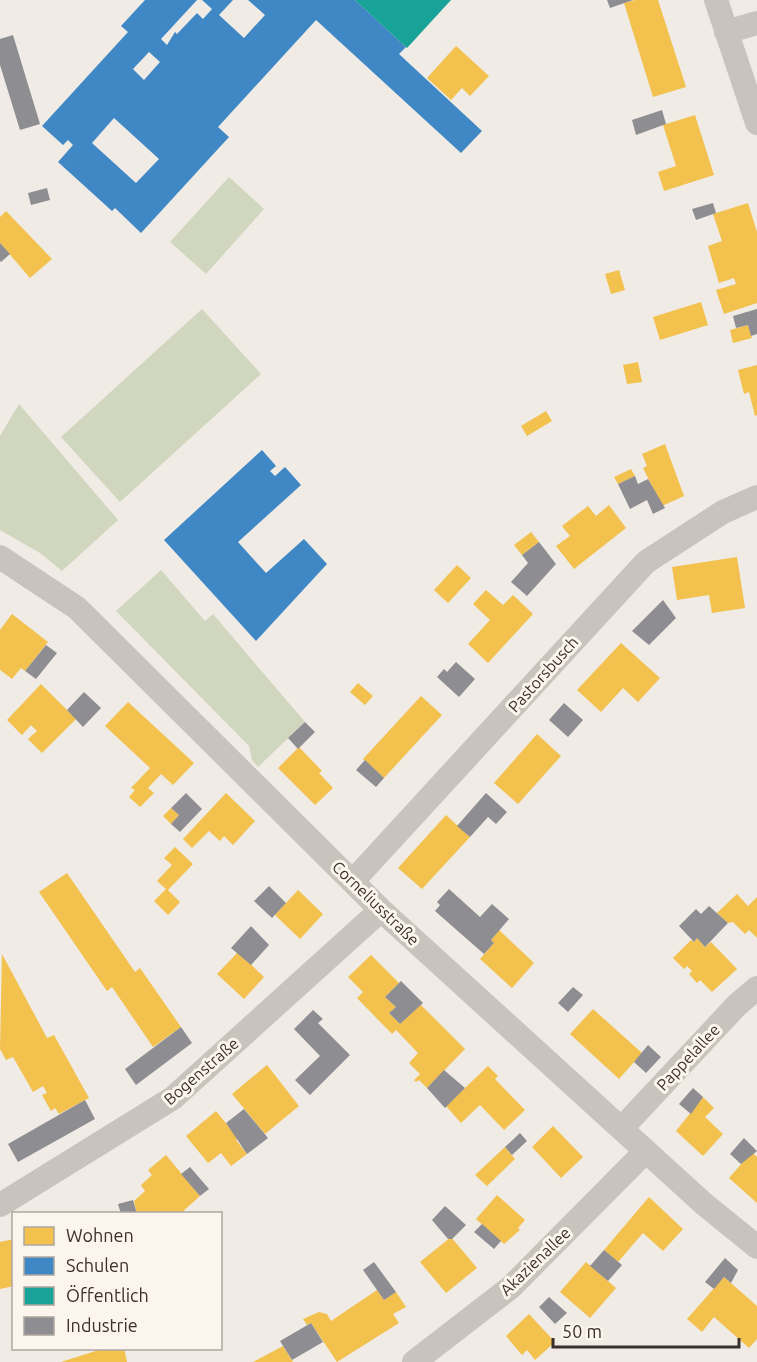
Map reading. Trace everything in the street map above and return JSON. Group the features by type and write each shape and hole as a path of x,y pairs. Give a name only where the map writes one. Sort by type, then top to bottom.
{"street":[{"path":"716,0 757,123"},
{"path":"726,32 757,23"},
{"name":"Pastorsbusch","path":"353,881 646,562 723,512 757,497"},
{"name":"Corneliusstraße","path":"0,557 77,608 381,910 646,1151 757,1247"},
{"name":"Bogenstraße","path":"0,1206 173,1098 381,910"},
{"name":"Pappelallee","path":"622,1128 737,1005 757,988"},
{"name":"Akazienallee","path":"421,1360 510,1287 646,1151"}],"green space":[{"path":"229,177 264,209 206,274 170,242"},
{"path":"202,309 261,374 120,502 61,437"},
{"path":"19,404 118,520 62,571 40,553 0,530 0,436"},
{"path":"161,570 205,621 213,614 305,722 258,767 252,760 249,746 116,611"}],"building: Wohnen":[{"path":"635,0 658,0 686,87 653,97 624,3"},
{"path":"456,46 489,76 470,96 462,88 451,100 427,78"},
{"path":"695,115 714,175 664,191 658,172 676,166 663,125"},
{"path":"748,203 757,232 757,303 724,314 716,290 736,284 734,278 719,283 708,246 722,241 713,214"},
{"path":"6,211 52,259 30,278 0,243 0,217"},
{"path":"619,270 625,290 611,294 605,274"},
{"path":"701,302 708,325 660,340 653,317"},
{"path":"748,325 752,338 733,343 730,330"},
{"path":"638,362 642,382 627,384 623,365"},
{"path":"757,365 757,415 755,416 749,392 744,394 738,370"},
{"path":"546,411 552,421 527,436 521,426"},
{"path":"665,444 684,496 662,506 643,468 647,466 642,454"},
{"path":"631,469 635,476 618,484 614,477"},
{"path":"609,505 626,528 574,569 556,546 570,536 562,526 588,506 596,516"},
{"path":"531,532 539,542 522,555 514,545"},
{"path":"737,557 745,608 712,613 709,595 677,600 672,567"},
{"path":"457,565 471,578 448,603 434,590"},
{"path":"486,590 503,605 513,595 533,614 488,663 468,644 490,620 473,604"},
{"path":"12,614 48,642 25,671 21,668 12,679 0,670 0,630"},
{"path":"621,643 660,678 638,702 623,688 601,712 577,690"},
{"path":"358,683 373,696 365,705 350,692"},
{"path":"41,684 76,719 42,753 28,739 37,731 31,725 22,735 7,720"},
{"path":"421,696 442,715 384,778 363,759"},
{"path":"128,702 194,763 173,785 161,774 148,788 154,793 140,807 129,797 135,790 131,788 150,768 105,726"},
{"path":"537,734 561,756 518,804 494,783"},
{"path":"299,747 322,771 319,773 333,788 315,805 278,768"},
{"path":"226,793 255,821 233,845 224,836 220,841 209,831 192,848 183,839"},
{"path":"171,808 179,815 171,824 163,816"},
{"path":"446,815 470,837 422,889 398,868"},
{"path":"175,847 193,864 168,890 180,902 168,915 154,901 166,889 157,881 172,865 164,858"},
{"path":"67,873 135,972 140,968 181,1027 153,1047 112,987 107,991 39,892"},
{"path":"298,890 323,914 300,939 275,915"},
{"path":"737,894 748,906 757,897 757,938 749,930 745,934 733,922 728,923 717,913"},
{"path":"499,930 534,963 512,988 480,959 494,943 491,940"},
{"path":"697,938 705,947 711,942 737,969 712,992 700,980 697,983 689,974 692,971 687,966 684,969 673,958 691,940 694,942"},
{"path":"238,952 264,977 244,999 217,974"},
{"path":"2,954 47,1038 54,1035 89,1098 59,1114 55,1108 51,1111 42,1095 47,1093 43,1086 33,1092 13,1057 6,1060 0,1049"},
{"path":"371,955 399,983 385,997 396,1007 389,1013 400,1024 420,1004 465,1049 427,1088 419,1080 416,1082 414,1080 420,1074 409,1063 418,1053 396,1030 392,1034 357,998 363,992 348,977"},
{"path":"593,1009 642,1053 619,1079 570,1034"},
{"path":"267,1065 299,1106 265,1134 232,1094"},
{"path":"488,1066 498,1076 495,1079 525,1110 504,1130 480,1105 461,1123 446,1106"},
{"path":"703,1097 714,1108 705,1117 723,1134 703,1156 676,1131"},
{"path":"216,1111 238,1138 236,1140 247,1154 231,1166 221,1153 208,1163 186,1136"},
{"path":"553,1126 583,1157 561,1178 532,1147"},
{"path":"505,1147 515,1159 487,1186 475,1175"},
{"path":"752,1152 757,1157 757,1203 729,1178"},
{"path":"166,1155 200,1196 182,1212 137,1212 134,1201 145,1191 141,1185 152,1175 148,1170"},
{"path":"497,1195 525,1220 518,1228 520,1230 504,1244 476,1219"},
{"path":"649,1197 683,1229 663,1251 643,1233 618,1262 604,1250"},
{"path":"451,1237 477,1268 446,1293 420,1262"},
{"path":"12,1239 12,1286 0,1289 0,1242"},
{"path":"586,1262 616,1288 590,1318 560,1292"},
{"path":"724,1277 757,1306 757,1339 749,1348 714,1317 702,1332 687,1319"},
{"path":"377,1290 384,1300 396,1292 406,1307 393,1314 399,1323 337,1362 311,1323 307,1325 303,1319 319,1312 327,1314 331,1321"},
{"path":"529,1314 555,1342 535,1360 527,1350 522,1355 506,1336"},
{"path":"283,1346 293,1362 253,1362"},
{"path":"99,1350 124,1350 127,1362 61,1362"}],"building: Schulen":[{"path":"145,0 197,0 161,39 167,45 175,32 177,34 197,13 203,19 212,9 202,0 233,0 219,15 244,38 265,15 248,0 355,0 406,47 399,54 482,131 461,153 316,20 218,127 229,137 141,233 115,208 112,211 58,162 73,145 68,140 63,145 42,126 128,32 121,26","holes":["149,52 160,62 144,80 133,69","114,118 159,159 136,183 92,143"]},
{"path":"262,450 276,466 270,471 275,476 285,467 301,485 238,542 266,573 304,539 327,564 256,641 164,540"}],"building: Öffentlich":[{"path":"355,0 451,0 407,48"}],"building: Industrie":[{"path":"607,0 633,0 610,8"},
{"path":"13,35 40,124 20,130 0,65 0,39"},
{"path":"662,110 666,124 636,135 632,120"},
{"path":"47,188 50,200 31,205 28,193"},
{"path":"713,203 716,213 696,220 692,209"},
{"path":"0,243 10,254 1,262 0,261"},
{"path":"757,309 757,334 751,336 748,325 736,328 733,316"},
{"path":"635,476 638,484 648,479 665,508 653,514 647,500 630,509 618,484"},
{"path":"539,542 556,564 527,596 511,582 528,563 522,555"},
{"path":"663,600 676,618 649,645 632,631"},
{"path":"46,645 57,653 36,679 25,671"},
{"path":"456,662 475,679 459,697 437,677 444,669 447,672"},
{"path":"84,692 101,708 83,727 67,710"},
{"path":"564,703 583,720 568,737 549,720"},
{"path":"305,722 315,732 298,749 288,738"},
{"path":"365,760 384,778 376,787 356,770"},
{"path":"186,793 202,809 180,832 171,824 179,815 171,808"},
{"path":"486,793 507,812 496,824 488,817 470,837 457,826"},
{"path":"269,886 286,903 272,918 254,901"},
{"path":"449,889 480,917 492,904 509,919 491,940 494,943 484,954 435,911 440,905 437,902"},
{"path":"709,906 728,923 705,947 697,938 694,942 679,926 696,909 701,914"},
{"path":"251,926 269,945 251,965 231,948"},
{"path":"401,981 423,1003 400,1024 389,1013 396,1007 385,997"},
{"path":"573,987 583,995 568,1012 558,1003"},
{"path":"313,1010 323,1019 318,1023 350,1055 310,1095 295,1080 320,1056 294,1029"},
{"path":"181,1027 192,1043 136,1085 125,1069"},
{"path":"648,1045 661,1057 646,1073 634,1062"},
{"path":"444,1070 465,1088 445,1108 427,1088"},
{"path":"693,1088 703,1097 691,1114 679,1104"},
{"path":"85,1100 95,1119 18,1162 8,1144"},
{"path":"244,1109 268,1138 247,1154 226,1123"},
{"path":"520,1133 527,1141 512,1155 505,1147"},
{"path":"744,1138 757,1151 741,1164 730,1154"},
{"path":"190,1167 209,1189 200,1196 181,1174"},
{"path":"133,1200 136,1212 120,1212 118,1204"},
{"path":"445,1206 466,1225 452,1239 448,1239 432,1220"},
{"path":"482,1224 501,1241 494,1249 474,1232"},
{"path":"604,1250 622,1265 608,1281 590,1266"},
{"path":"725,1258 738,1270 731,1283 724,1277 714,1289 705,1282"},
{"path":"374,1262 396,1292 384,1300 363,1270"},
{"path":"549,1297 567,1313 555,1324 539,1307"},
{"path":"311,1323 323,1342 292,1360 280,1341"}]}
